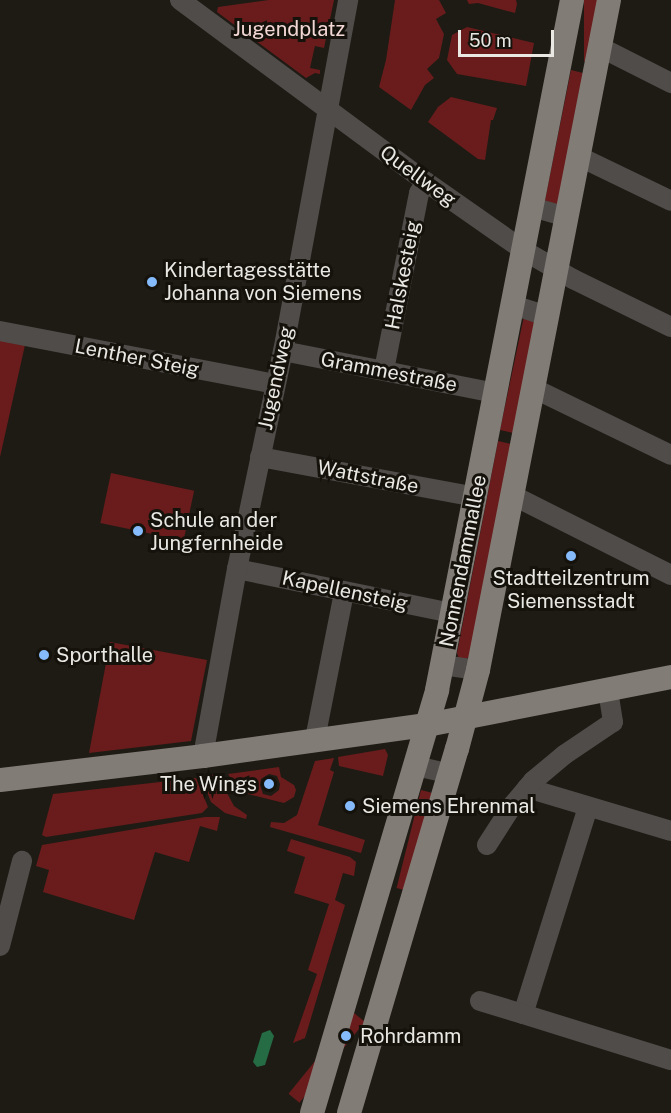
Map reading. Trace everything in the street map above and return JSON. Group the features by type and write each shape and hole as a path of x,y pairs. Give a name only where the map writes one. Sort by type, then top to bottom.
{"main road":[{"name":"Nonnendammallee","path":"312,1113 416,766 442,665 572,0"},
{"name":"Nonnendammallee","path":"349,1113 450,774 478,670 609,0"},
{"path":"0,780 203,756 427,725 671,677"}],"street":[{"name":"Quellweg","path":"180,0 426,182 523,250 556,270 671,327"},
{"name":"Jugendweg","path":"203,756 237,569 283,351 348,0"},
{"path":"600,47 671,83"},
{"path":"578,156 671,201"},
{"name":"Halskesteig","path":"384,370 419,193 426,182"},
{"path":"532,207 567,217"},
{"path":"513,305 548,316"},
{"name":"Lenther Steig","path":"0,331 275,384"},
{"name":"Grammestraße","path":"283,351 496,393"},
{"path":"533,388 671,455"},
{"name":"Wattstraße","path":"260,457 475,497"},
{"path":"512,495 671,575"},
{"name":"Kapellensteig","path":"237,569 453,614"},
{"path":"315,739 344,592"},
{"path":"442,665 478,670"},
{"path":"487,845 495,829 527,788 564,755 613,722 608,689"},
{"path":"416,766 450,774"},
{"path":"527,788 671,831"},
{"path":"523,1014 588,807"},
{"path":"0,946 22,861"},
{"path":"480,1001 671,1060"}],"green space":[{"name":"Jugendplatz","path":"269,0 334,0 324,48 315,46 310,68 320,70 320,74 315,73 306,78 217,12 218,7"},
{"path":"395,0 439,0 446,13 436,19 444,34 439,58 427,69 434,78 425,85 411,110 379,87 386,60"},
{"path":"467,0 516,0 517,4 515,13 478,3 469,4"},
{"path":"584,0 597,0 597,61 584,61"},
{"path":"467,27 534,43 526,86 457,74 447,60 452,35"},
{"path":"571,70 583,73 558,203 555,205 546,203 545,200"},
{"path":"451,97 497,108 491,120 485,160 478,159 428,122 438,107"},
{"path":"524,316 535,319 513,433 500,430"},
{"path":"0,331 27,336 0,457"},
{"path":"498,441 511,444 470,656 465,660 459,659 457,653"},
{"path":"111,473 194,491 184,541 100,523"},
{"path":"110,642 207,660 191,741 89,753"},
{"path":"385,749 388,755 383,776 339,766 338,757"},
{"path":"334,758 330,770 334,772 318,825 365,840 361,853 270,827 271,822 284,823 297,815 315,761"},
{"path":"279,767 281,777 294,785 296,790 294,797 284,803 240,792 228,774","holes":["269,774 277,776 280,784 279,790 271,796 263,794 261,779"]},
{"path":"217,774 234,806 247,815 246,819 225,813 211,802 201,777"},
{"path":"196,778 208,807 202,813 46,837 42,835 53,794"},
{"path":"421,790 433,793 408,891 397,888"},
{"path":"205,817 220,817 217,831 200,826 189,862 155,852 134,920 43,892 49,870 36,866 42,845"},
{"path":"291,839 350,857 356,862 354,876 343,873 335,900 345,905 305,1038 293,1043 317,974 308,970 329,904 294,893 305,857 287,851"},
{"path":"354,1013 365,1022 299,1103 289,1094"}],"shaded area":[{"path":"270,1030 274,1036 265,1065 257,1067 253,1062 262,1033"}],"place":[{"name":"Kindertagesstätte Johanna von Siemens","path":"152,282"},
{"name":"Schule an der Jungfernheide","path":"138,531"},
{"name":"Stadtteilzentrum Siemensstadt","path":"571,556"},
{"name":"Sporthalle","path":"44,655"},
{"name":"The Wings","path":"269,784"},
{"name":"Siemens Ehrenmal","path":"350,806"},
{"name":"Rohrdamm","path":"346,1036"}]}
